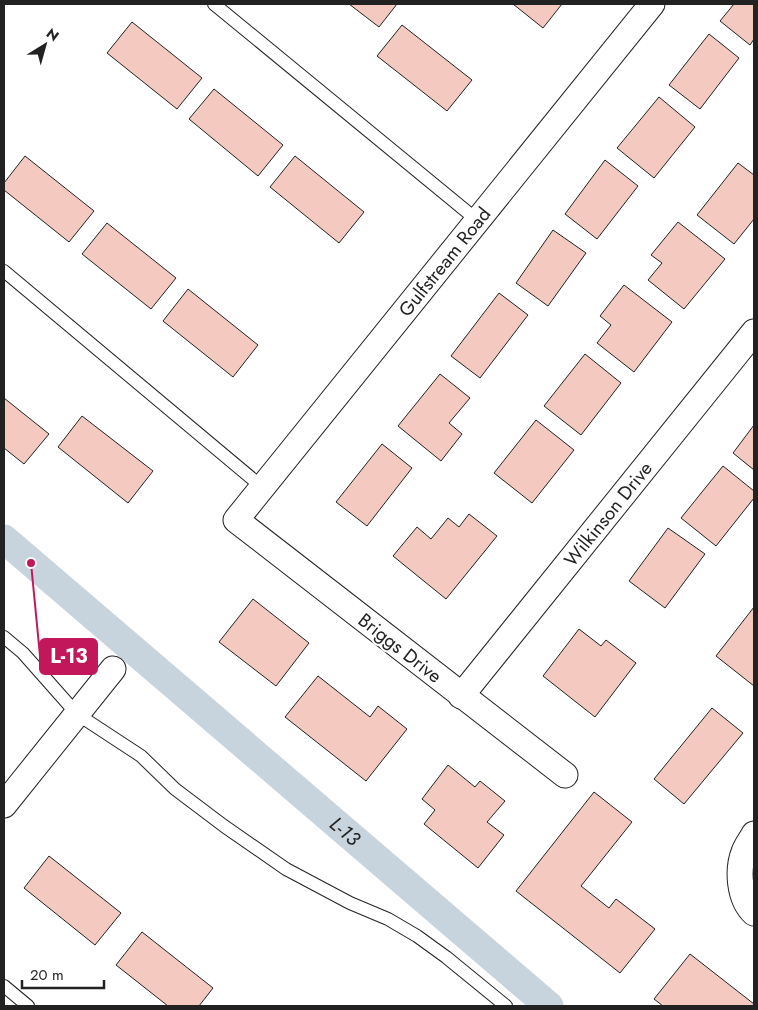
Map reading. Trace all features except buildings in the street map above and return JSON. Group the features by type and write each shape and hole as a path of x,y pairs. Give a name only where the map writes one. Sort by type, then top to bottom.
{"street":[{"name":"Gulfstream Road","path":"236,520 652,4"},
{"name":"Wilkinson Drive","path":"461,696 754,332"},
{"name":"Briggs Drive","path":"236,520 565,775"},
{"path":"4,805 113,669"},
{"path":"754,834 744,851 740,871 742,891 750,909 754,913"}],"lane":[{"path":"214,4 477,220"},
{"path":"4,271 262,487"},
{"path":"4,637 23,653 77,714 141,756 182,794 224,826 286,869 350,903 388,919 417,936 506,1006"},
{"path":"4,986 28,1006"}],"waterway":[{"name":"L-13","path":"4,539 549,1006"}],"place":[{"name":"L-13","path":"31,563"}]}
